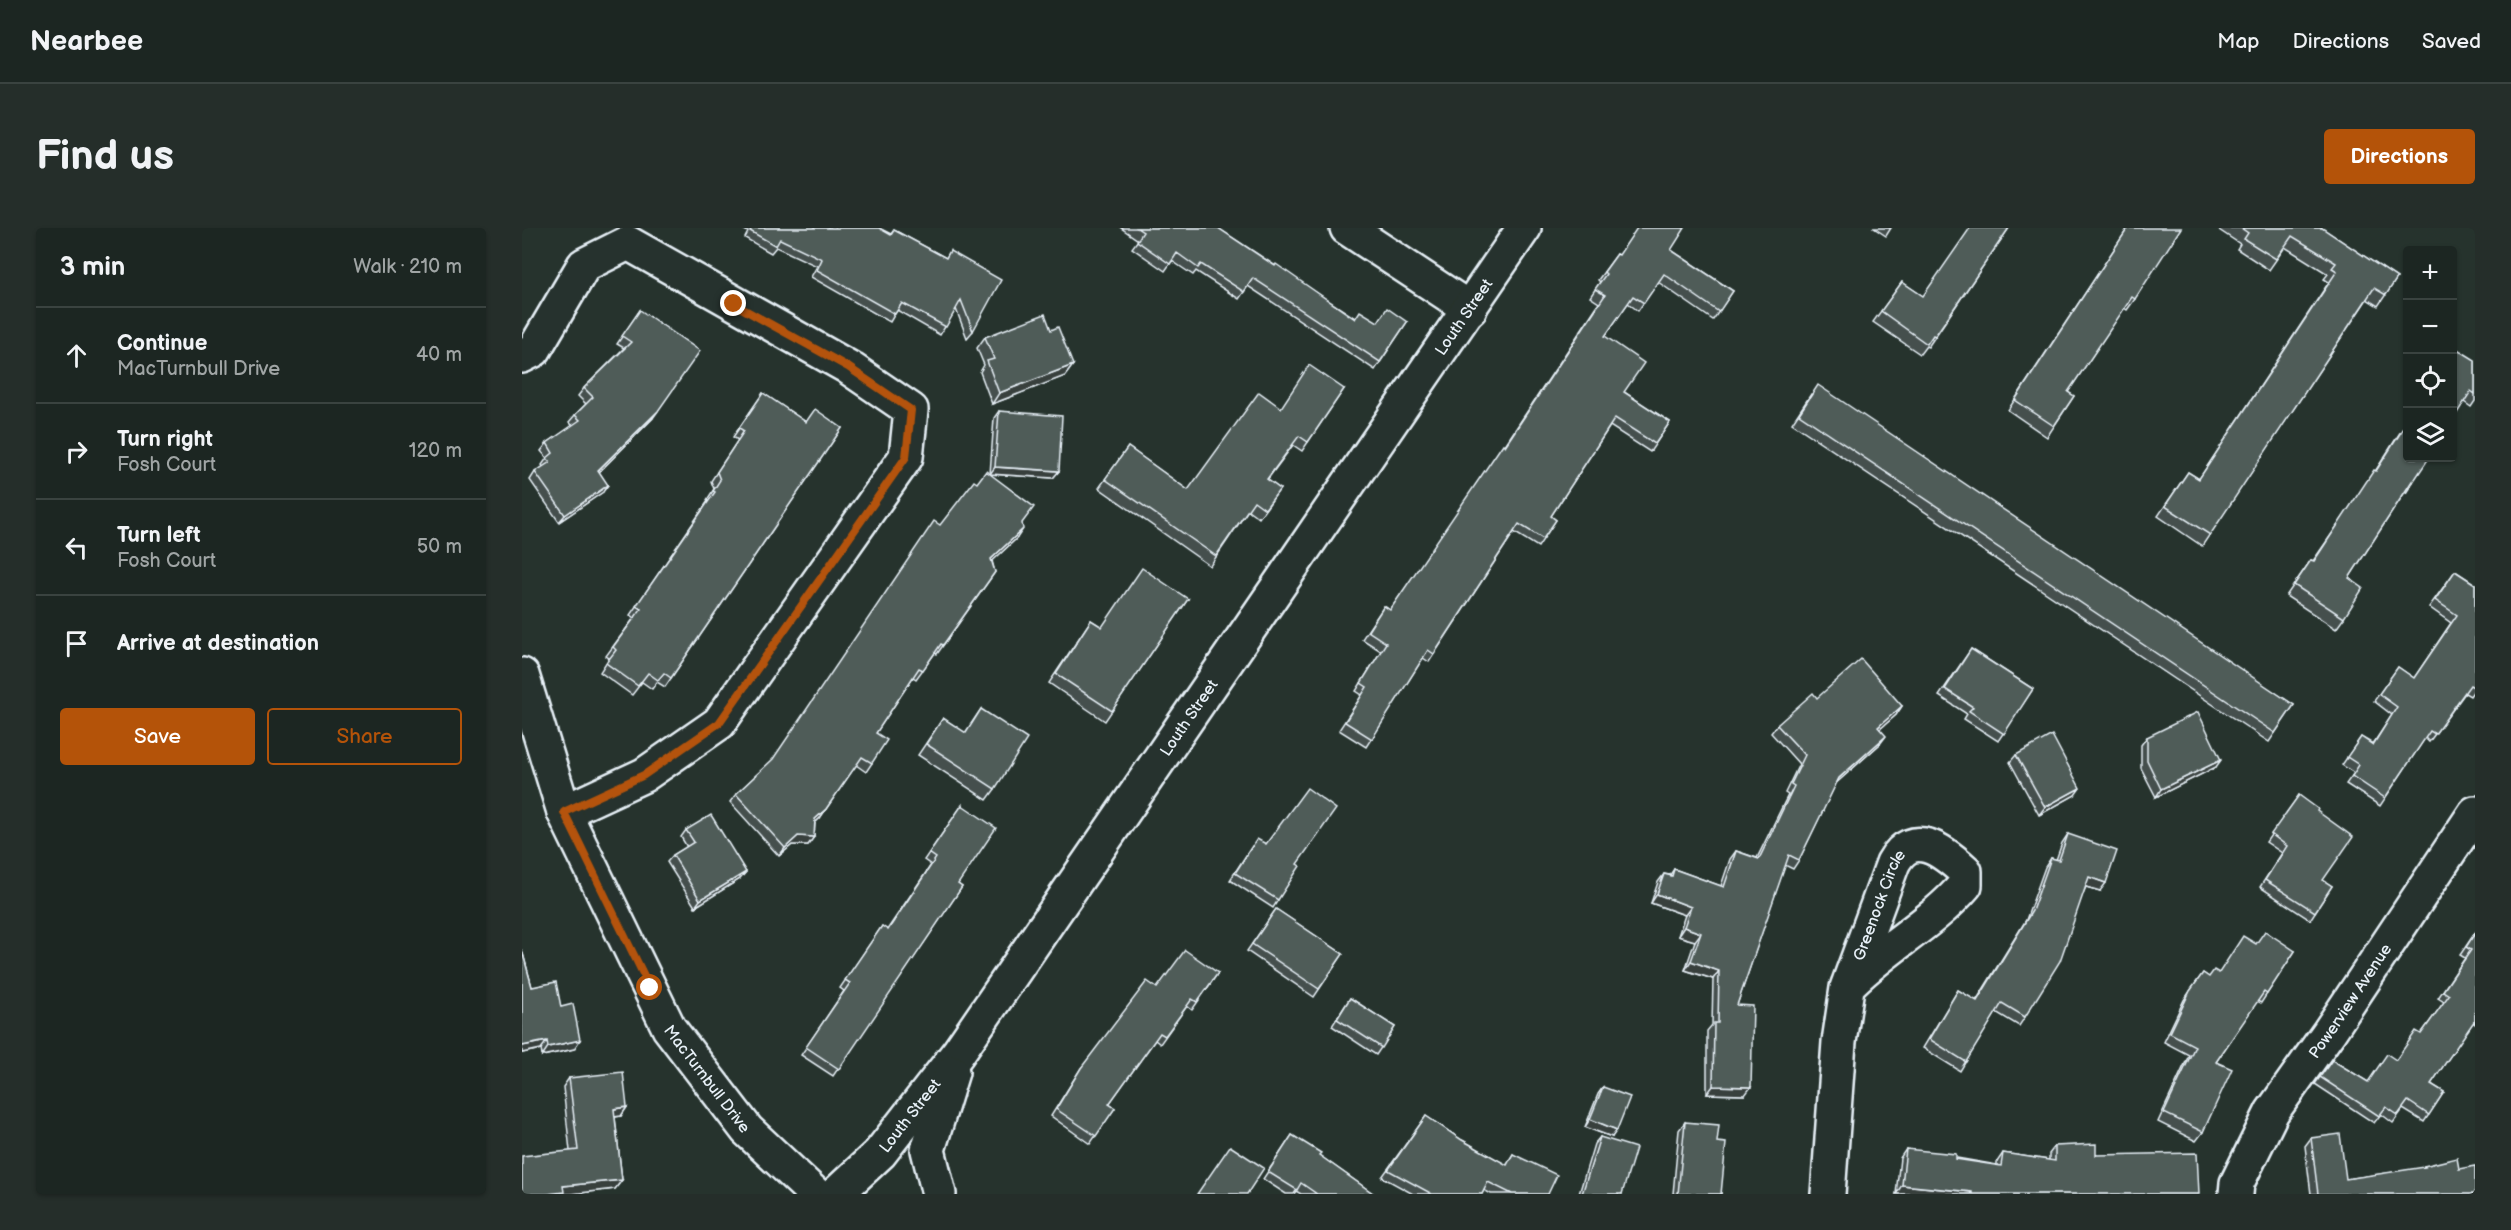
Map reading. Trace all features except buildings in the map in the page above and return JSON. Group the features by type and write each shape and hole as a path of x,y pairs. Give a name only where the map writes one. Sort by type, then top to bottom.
{"street":[{"path":"1347,228 1470,309"},
{"name":"Louth Street","path":"836,1194 880,1153 958,1053 1524,228"},
{"path":"522,356 534,350 584,265 628,243 848,367 911,410 906,457 719,723 644,775 564,812"},
{"name":"MacTurnbull Drive","path":"522,675 564,812 669,1028 747,1130 815,1194"},
{"name":"Powerview Avenue","path":"2236,1194 2237,1183 2272,1112 2475,813"},
{"path":"1828,1194 1839,1042 1848,985"},
{"path":"939,1194 928,1150 958,1053"}],"route":[{"path":"650,988 564,812 644,775 719,723 906,457 911,410 848,367 734,304"}]}
